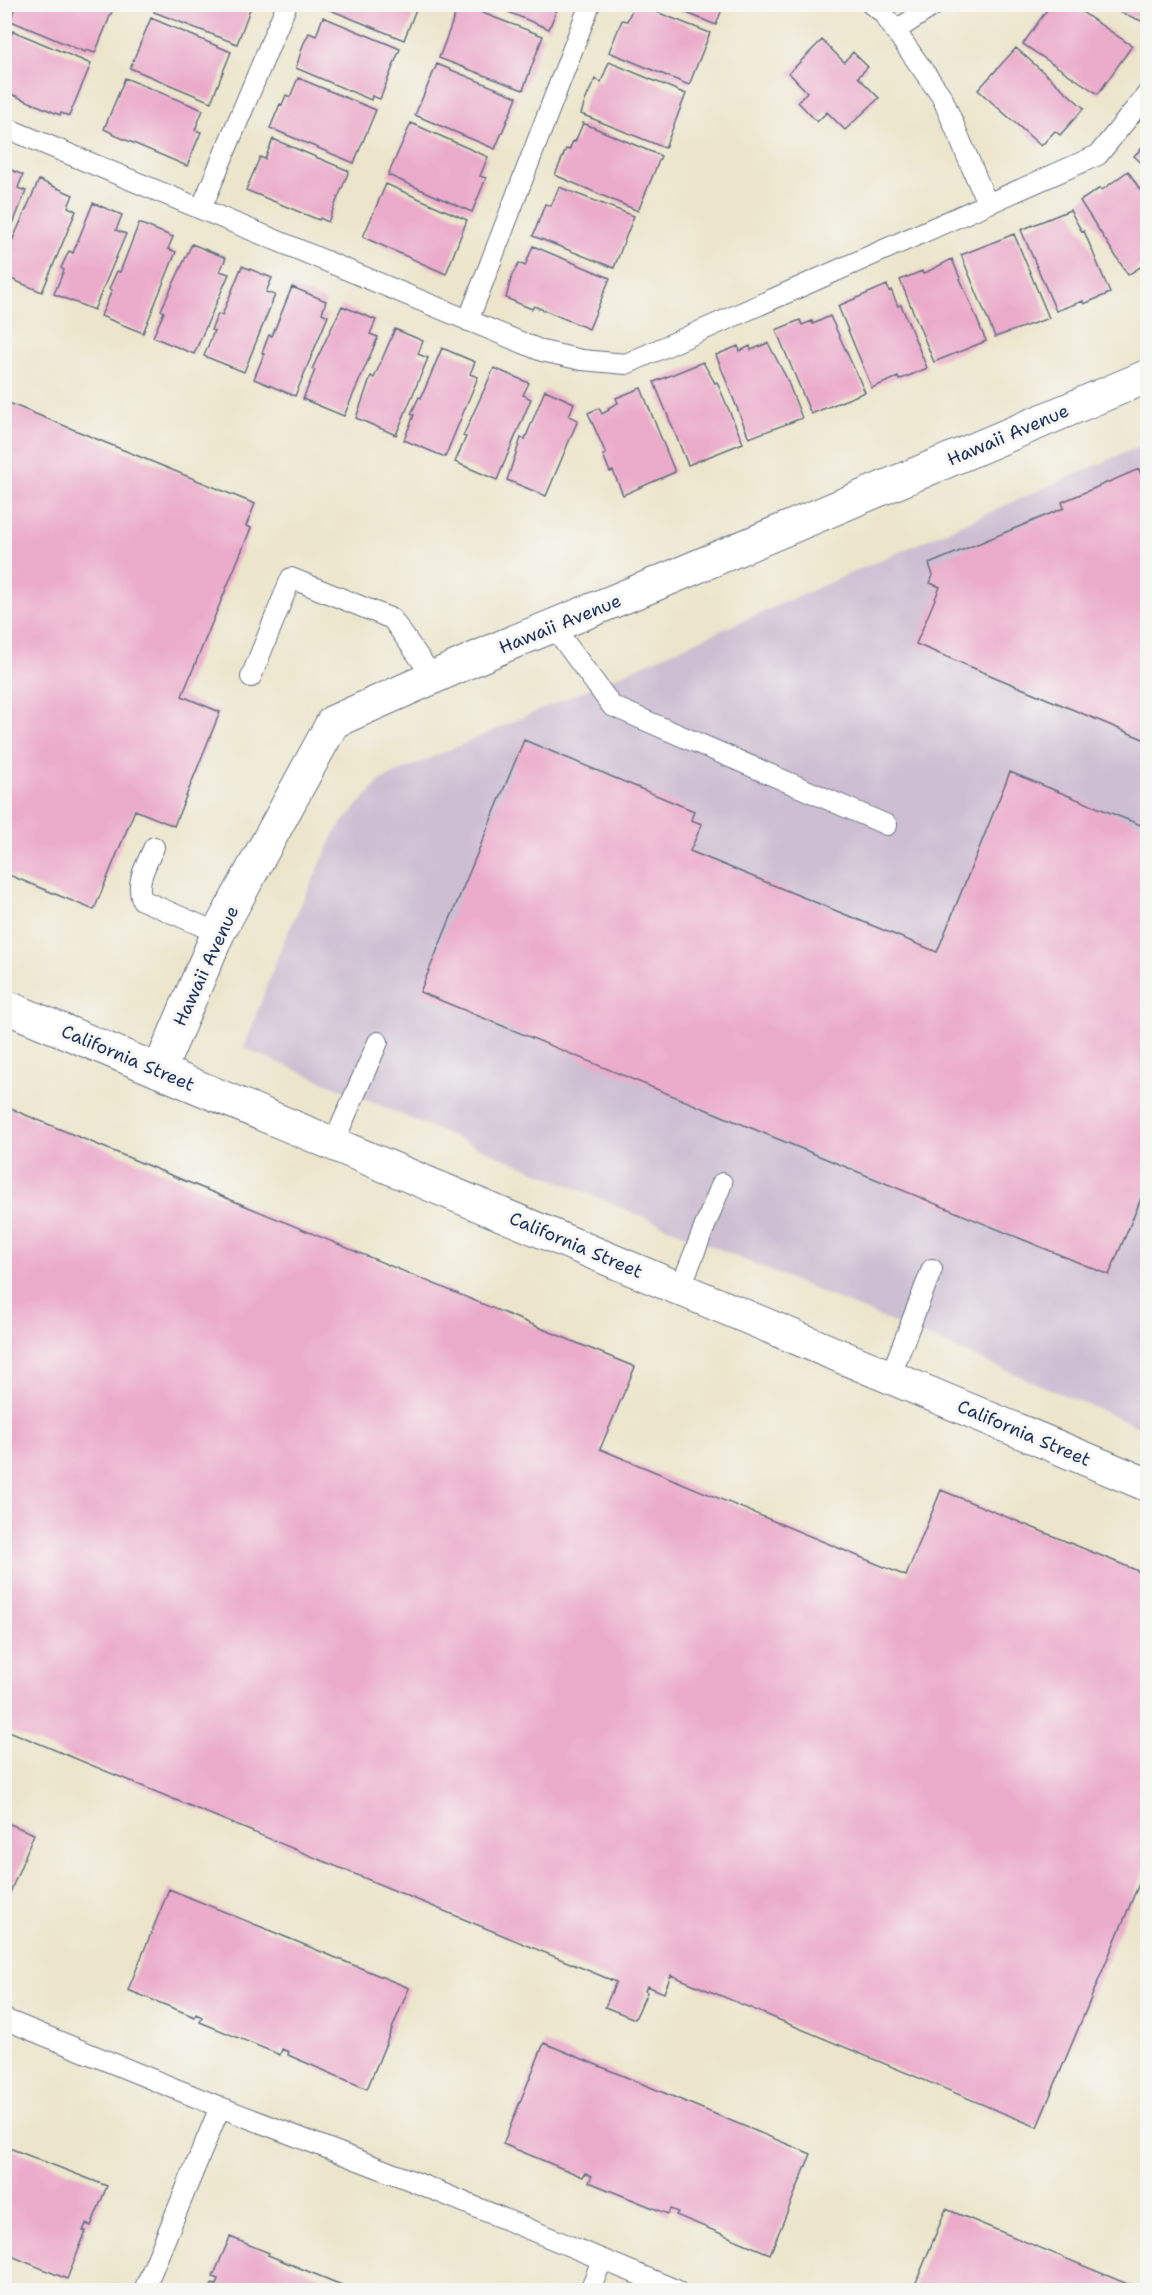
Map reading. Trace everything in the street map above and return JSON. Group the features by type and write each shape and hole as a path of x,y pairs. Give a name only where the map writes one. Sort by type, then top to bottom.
{"street":[{"name":"Hawaii Avenue","path":"159,1071 218,933 333,723 553,626 1148,376"},
{"name":"California Street","path":"4,1006 1148,1485"}],"lane":[{"path":"201,209 287,4"},
{"path":"468,321 590,4"},
{"path":"871,4 882,12 942,97 987,203"},
{"path":"895,31 936,4"},
{"path":"4,127 542,351 582,360 626,364 1098,155 1148,93"},
{"path":"251,677 291,578 392,619 433,678"},
{"path":"553,626 612,706 887,825"},
{"path":"154,847 140,880 139,893 142,900 218,933"},
{"path":"333,1144 378,1042"},
{"path":"680,1289 722,1182"},
{"path":"890,1377 933,1269"},
{"path":"4,2019 220,2107 415,2182 676,2290"},
{"path":"144,2290 220,2107"},
{"path":"590,2290 602,2260"}],"shaded area":[{"path":"1147,443 1147,1430 244,1048 282,945 337,829 381,780"}],"building":[{"path":"15,4 115,4 95,53 86,50 85,52 11,21"},
{"path":"157,4 252,4 237,44 154,12"},
{"path":"324,4 418,4 404,40 323,7"},
{"path":"459,4 543,36 523,90 439,58"},
{"path":"489,4 559,4 549,29"},
{"path":"665,4 724,4 716,25"},
{"path":"1051,4 1070,4 1132,46 1098,94 1023,44"},
{"path":"1101,4 1148,4 1148,14 1144,22"},
{"path":"634,5 710,33 689,85 609,52 622,20 627,21"},
{"path":"323,17 400,49 380,99 372,96 371,100 296,68 309,33 316,36"},
{"path":"151,18 231,52 211,102 130,68"},
{"path":"13,31 91,64 69,116 61,113 60,115 4,91 4,50"},
{"path":"822,40 844,62 853,52 868,67 858,77 879,98 845,130 827,112 817,122 798,102 807,92 789,73"},
{"path":"1016,48 1084,108 1060,135 1055,131 1041,146 978,90"},
{"path":"609,62 686,94 665,148 581,114 595,79 601,82"},
{"path":"437,64 517,97 495,149 415,115"},
{"path":"125,78 203,110 195,130 201,132 187,166 104,129"},
{"path":"298,78 376,110 354,163 270,128 280,104 282,105 286,95 290,97"},
{"path":"411,123 488,157 480,176 486,178 472,212 388,175"},
{"path":"583,123 661,156 638,211 555,175 566,149 569,150 573,141 575,142"},
{"path":"273,139 349,171 328,222 246,190 260,157 265,159"},
{"path":"1148,142 1148,169 1134,156"},
{"path":"4,167 23,175 18,188 26,191 5,244"},
{"path":"1128,171 1148,202 1148,262 1128,275 1080,201 1100,188 1102,190"},
{"path":"39,180 73,195 68,207 76,211 42,292 4,276 4,264 11,249 9,248"},
{"path":"386,184 467,220 446,274 363,237"},
{"path":"559,187 634,216 614,268 533,236 545,204 551,206"},
{"path":"93,203 122,215 116,230 126,234 94,310 54,294 64,270 61,268 69,251 73,253"},
{"path":"1070,210 1082,232 1084,231 1110,293 1084,304 1083,301 1056,311 1021,230"},
{"path":"139,223 173,237 168,249 176,252 143,333 101,316 112,290 109,289 117,271 120,272"},
{"path":"1014,234 1049,318 995,337 961,255"},
{"path":"192,244 226,258 220,271 229,274 194,354 153,337 164,312 161,310"},
{"path":"533,246 610,278 589,329 534,306 532,309 506,298 512,275 519,263 525,266"},
{"path":"952,259 986,341 934,362 900,280 922,271 923,274"},
{"path":"242,266 272,278 266,292 275,295 244,372 204,356 214,331 211,330 218,314 222,315"},
{"path":"887,285 898,306 901,305 927,368 872,388 838,306"},
{"path":"292,287 326,301 322,313 328,316 295,396 254,379 269,335 272,336"},
{"path":"342,306 376,320 370,334 378,337 344,416 303,399 315,370 312,369"},
{"path":"830,316 865,392 811,414 776,330 800,320 802,325 812,321 813,324"},
{"path":"395,329 423,341 418,354 428,358 396,435 356,418 371,376 374,378"},
{"path":"768,343 786,377 802,418 749,438 716,355 738,346 740,351 750,346 751,350"},
{"path":"442,348 475,362 470,374 478,377 445,457 404,440 414,415 411,414 419,397 421,398"},
{"path":"703,362 715,383 717,382 743,443 688,465 654,382"},
{"path":"494,368 529,383 523,395 531,399 497,480 455,462 466,437 463,436"},
{"path":"641,388 675,472 623,495 613,471 610,472 603,455 606,454 588,413 599,408 602,414 618,403 616,398"},
{"path":"545,390 574,403 569,416 578,420 546,496 507,480 521,438 525,439"},
{"path":"4,401 255,504 246,526 251,528 182,696 220,712 174,826 135,810 94,910 4,873"},
{"path":"1139,469 1144,482 1148,483 1148,741 916,644 940,587 930,583 933,575 929,564 1064,508 1062,502"},
{"path":"524,740 694,811 691,820 702,824 690,851 937,952 1010,772 1148,828 1148,1182 1109,1275 420,992"},
{"path":"4,1106 635,1367 600,1449 906,1576 941,1490 1148,1575 1148,1862 1037,2127 671,1975 664,1993 647,1986 645,1991 647,1992 635,2019 605,2007 616,1982 4,1729"},
{"path":"5,1822 34,1834 5,1905"},
{"path":"169,1889 409,1988 367,2089 288,2055 289,2052 282,2049 280,2055 200,2022 202,2017 196,2014 195,2017 128,1990"},
{"path":"544,2043 811,2154 770,2254 676,2215 678,2212 670,2209 668,2214 589,2182 592,2176 585,2173 583,2177 503,2144"},
{"path":"4,2146 107,2186 91,2226 86,2224 83,2231 86,2231 67,2279 4,2253"},
{"path":"946,2209 1142,2290 913,2290"},
{"path":"230,2237 354,2290 210,2290 212,2284 216,2285 218,2279 213,2277"}]}
